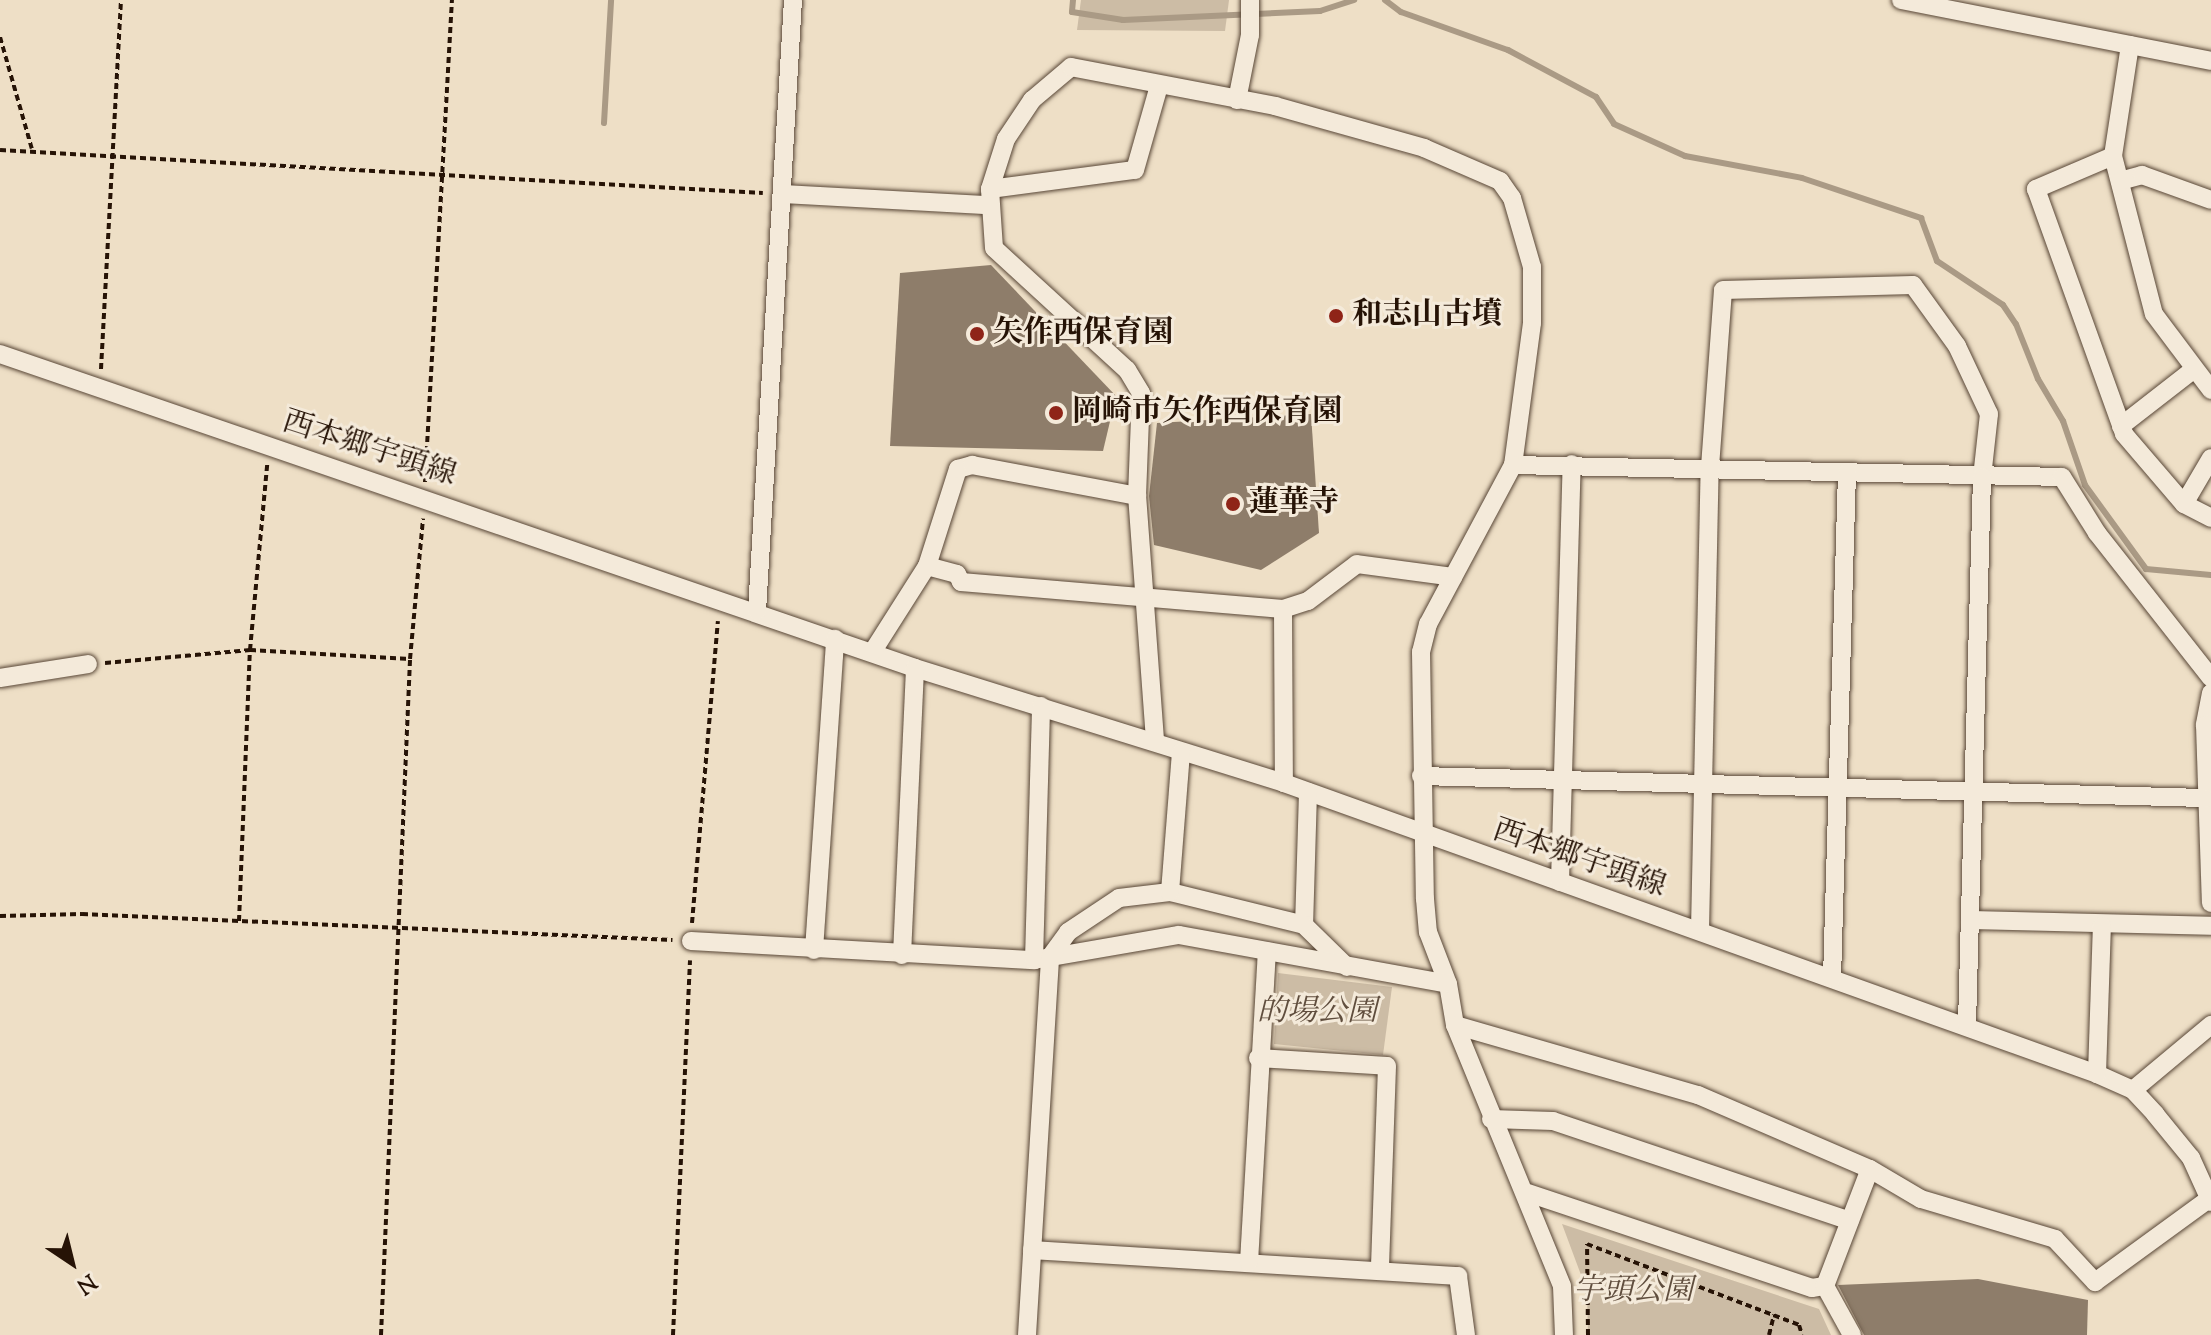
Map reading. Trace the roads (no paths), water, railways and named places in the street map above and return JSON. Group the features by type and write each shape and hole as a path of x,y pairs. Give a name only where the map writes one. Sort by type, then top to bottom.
{"street":[{"path":"793,0 757,611 835,639 814,950"},
{"path":"1237,100 1250,35 1250,0"},
{"path":"1901,0 2211,61"},
{"path":"2130,45 2113,156 2154,314 2211,390"},
{"path":"1155,740 1137,496 1141,393 1135,383 994,248 990,197 1006,139 1052,78 1071,67 1237,100 1424,148 1500,181 1512,198 1532,267 1532,323 1513,465 1428,624 1421,652 1423,837 1428,932 1448,984 1455,1025 1491,1119 1528,1193 1562,1286 1564,1335"},
{"path":"783,194 990,197 1135,170 1159,86"},
{"path":"2113,156 2036,189 2121,426 2184,504 2211,518"},
{"path":"2120,181 2142,175 2211,200"},
{"path":"1700,930 1700,784 1710,467 1723,290 1913,285 1957,346 1989,414 1982,477 1971,791 1967,1025"},
{"name":"西本郷宇頭線","path":"0,354 757,611"},
{"path":"2121,426 2193,370"},
{"path":"2184,504 2211,458"},
{"path":"1560,882 1566,784 1572,464"},
{"path":"873,651 927,566 958,469 972,465 1137,496"},
{"path":"1513,465 2062,477 2097,533 2211,678"},
{"path":"1832,978 1847,472"},
{"path":"927,566 957,574 961,582 1145,600 1283,609 1308,601 1357,564 1453,577"},
{"path":"1283,609 1284,783"},
{"name":"西本郷宇頭線","path":"835,639 915,668 1155,740 1181,752 1284,783 1423,837 1700,930 2097,1074 2133,1090 2191,1158 2210,1201"},
{"path":"0,678 88,664"},
{"path":"902,955 915,668"},
{"path":"2211,693 2205,706 2205,798 2211,903"},
{"path":"1027,1335 1042,959 1041,706"},
{"path":"1170,892 1181,752"},
{"path":"1421,776 1566,784 1700,784 1838,791 1971,791 2205,798"},
{"path":"1304,925 1308,792"},
{"path":"1042,959 1068,932 1119,898 1170,892 1304,925 1347,967"},
{"path":"1970,920 2102,926 2211,926"},
{"path":"2097,1074 2102,926"},
{"path":"691,941 902,955 1042,959 1179,935 1448,984"},
{"path":"1249,1262 1258,1058 1267,952"},
{"path":"1455,1025 1698,1095 1870,1169 1921,1199 2055,1239 2095,1282 2210,1201"},
{"path":"2133,1090 2211,1025"},
{"path":"1258,1058 1387,1066 1380,1271"},
{"path":"1491,1119 1553,1121 1850,1221"},
{"path":"1852,1335 1825,1286 1870,1169"},
{"path":"1528,1193 1812,1288 1825,1286"},
{"path":"1032,1250 1458,1276 1466,1335"}],"waterway":[{"path":"604,123 611,0"},
{"path":"1073,0 1072,12 1123,20 1320,11 1354,0"},
{"path":"1385,0 1401,12 1508,50 1596,97 1614,124 1685,156 1802,178 1921,218 1937,261 2003,305 2016,324 2038,379 2063,421 2085,485 2146,569 2211,575"}],"place":[{"name":"和志山古墳","path":"1336,316"},
{"name":"矢作西保育園","path":"977,334"},
{"name":"岡崎市矢作西保育園","path":"1056,413"},
{"name":"蓮華寺","path":"1233,504"}],"park label":[{"name":"的場公園","path":"1317,1013"},
{"name":"宇頭公園","path":"1633,1292"}]}
